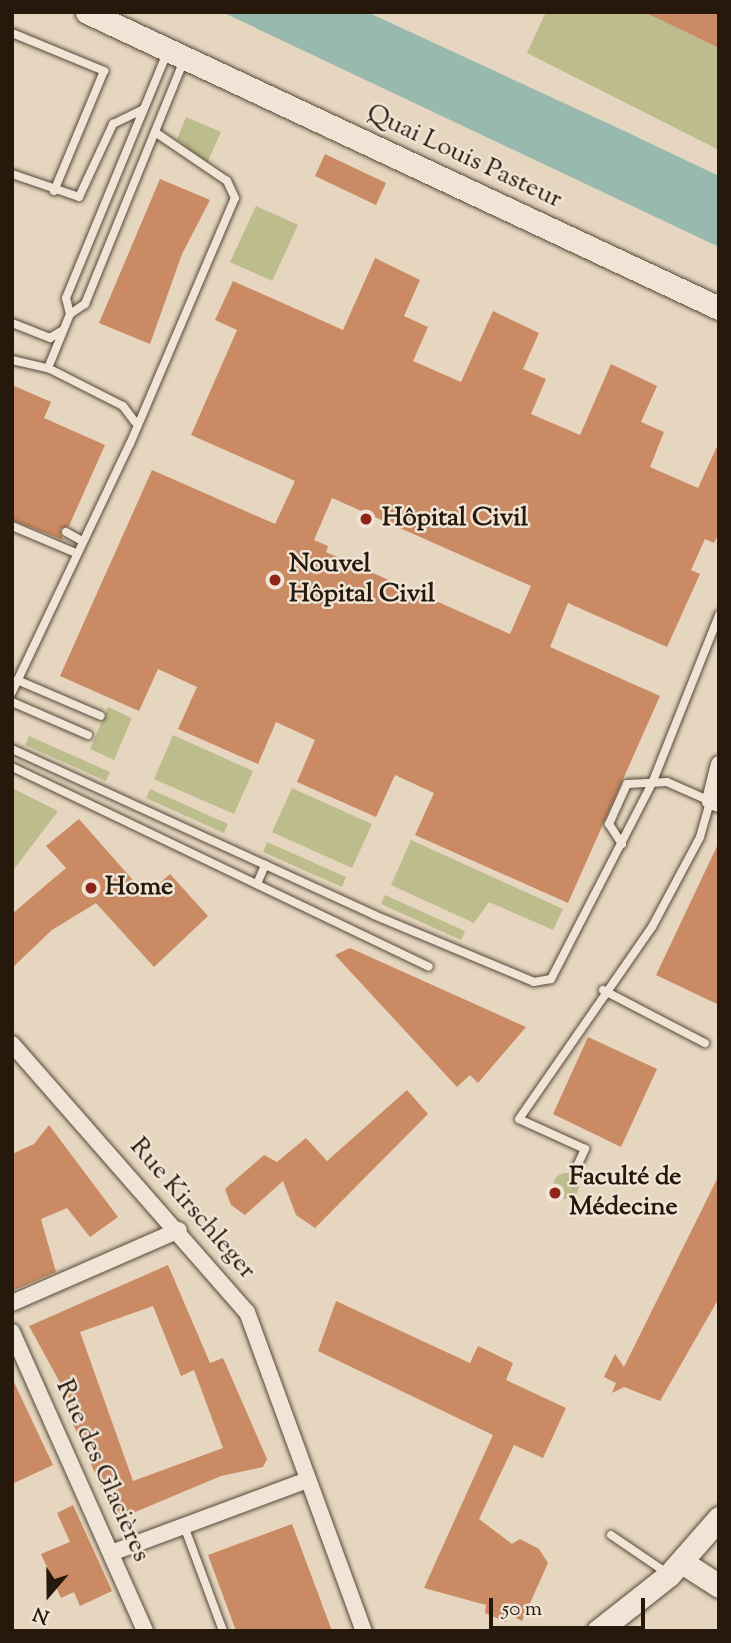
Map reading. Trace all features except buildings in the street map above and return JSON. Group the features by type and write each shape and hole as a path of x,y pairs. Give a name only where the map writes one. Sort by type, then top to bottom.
{"main road":[{"name":"Quai Louis Pasteur","path":"87,12 719,308"},
{"path":"598,1631 676,1568 719,1518"},
{"path":"676,1568 719,1586"}],"street":[{"path":"714,803 719,764"},
{"name":"Rue Kirschleger","path":"12,1044 180,1230 247,1312 364,1631"},
{"path":"12,1303 180,1230"},
{"name":"Rue des Glacières","path":"12,1332 114,1552 145,1631"},
{"path":"114,1552 308,1480"}],"lane":[{"path":"12,33 104,71 54,191"},
{"path":"70,314 66,298 144,109 177,53"},
{"path":"48,368 70,314 85,304 155,132 177,53"},
{"path":"12,174 54,191 79,197 113,124 144,109"},
{"path":"101,716 15,687 235,198 226,181 155,132"},
{"path":"12,323 50,338 63,329"},
{"path":"12,360 48,368 124,406 135,422"},
{"path":"12,526 76,554"},
{"path":"66,532 82,541"},
{"path":"12,749 265,865 534,982 551,979 653,781 719,615"},
{"path":"12,702 89,735"},
{"path":"12,767 429,967"},
{"path":"578,1164 585,1149 519,1119 603,990 652,927 701,837 714,803 653,781 627,784 609,824 622,844"},
{"path":"257,884 265,865"},
{"path":"603,990 705,1044"},
{"path":"184,1526 223,1631"},
{"path":"611,1535 676,1568"}],"shaded area":[{"path":"546,12 644,12 719,48 719,150 527,53"},
{"path":"186,117 221,132 207,163 177,139"},
{"path":"256,206 298,225 272,281 230,262"},
{"path":"108,707 132,718 114,760 90,749"},
{"path":"173,735 253,771 234,814 154,779"},
{"path":"29,736 110,772 106,781 25,745"},
{"path":"12,788 58,811 12,872"},
{"path":"292,788 372,824 352,868 272,832"},
{"path":"150,789 228,824 224,833 146,798"},
{"path":"411,840 563,909 553,930 489,902 474,923 391,885"},
{"path":"267,842 346,877 342,887 263,852"},
{"path":"385,895 465,931 461,940 381,904"},
{"path":"566,1173 575,1177 579,1186 575,1195 566,1199 557,1195 553,1186 557,1177"}],"water":[{"path":"222,12 367,12 618,128 719,176 719,247"}],"place":[{"name":"Hôpital Civil","path":"366,519"},
{"name":"Nouvel Hôpital Civil","path":"275,580"},
{"name":"Home","path":"91,888"},
{"name":"Faculté de Médecine","path":"555,1193"}]}
